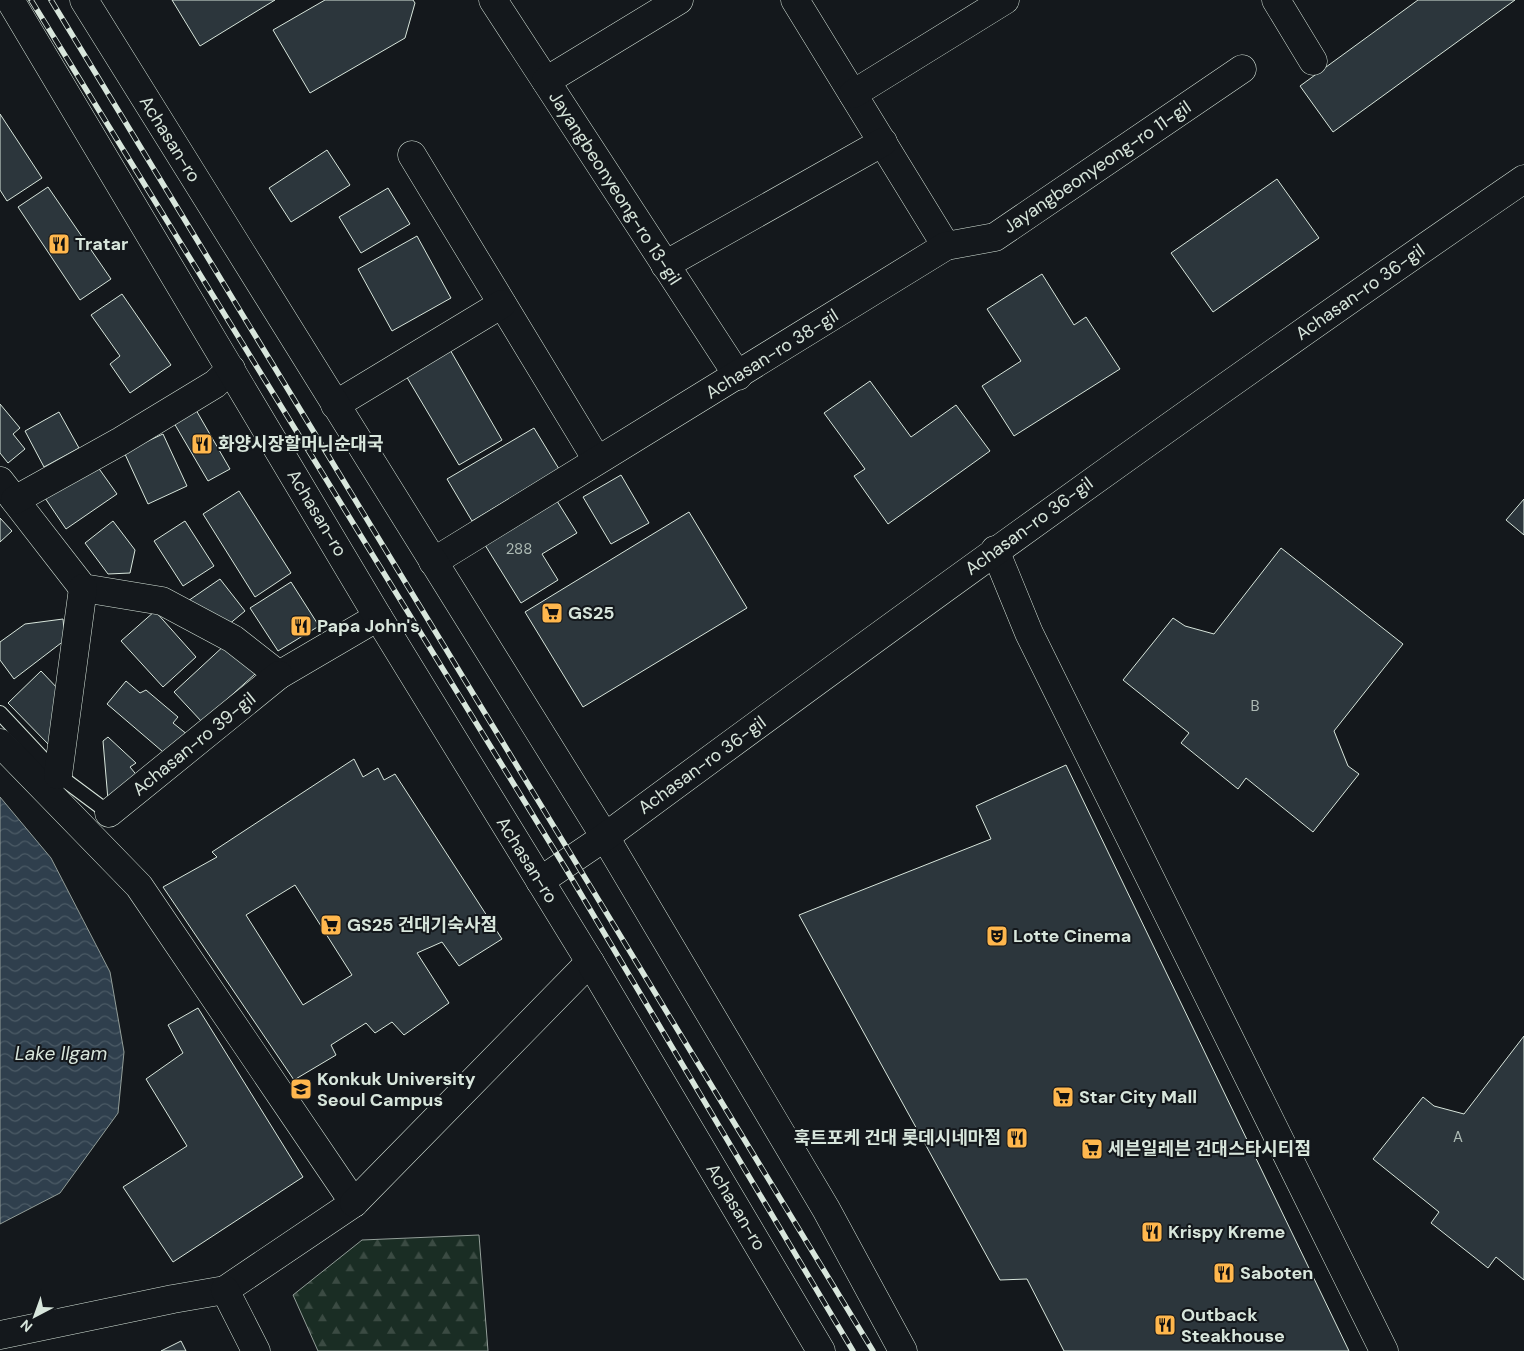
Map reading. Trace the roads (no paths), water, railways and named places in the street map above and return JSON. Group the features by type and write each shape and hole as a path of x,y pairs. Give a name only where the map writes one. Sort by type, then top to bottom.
{"street":[{"name":"Achasan-ro","path":"10,0 378,617 590,962 821,1351"},
{"name":"Achasan-ro","path":"84,0 432,562 605,836 826,1209 902,1351"},
{"name":"Jayangbeonyeong-ro 13-gil","path":"494,0 738,376"},
{"path":"546,81 679,0"},
{"path":"795,0 946,246"},
{"path":"853,94 1005,0"},
{"path":"1276,0 1313,61"},
{"name":"Jayangbeonyeong-ro 11-gil","path":"946,246 995,237 1242,69"},
{"path":"665,264 883,142"},
{"path":"412,155 597,460"},
{"name":"Achasan-ro 36-gil","path":"540,881 605,836 995,550 1350,298 1524,179"},
{"name":"Achasan-ro 38-gil","path":"432,562 738,376 946,246"},
{"path":"335,405 502,304"},
{"path":"231,369 215,384 121,441 7,491 83,588 162,601 233,639 279,675"},
{"path":"995,550 1029,633 1384,1351"},
{"path":"58,774 83,588"},
{"name":"Achasan-ro 39-gil","path":"109,813 279,675 378,617"},
{"path":"0,743 139,886 354,1204"},
{"path":"0,1335 225,1290 354,1204 590,962"},
{"path":"225,1290 256,1351"}],"lane":[{"path":"0,713 58,774 109,813"}],"water":[{"name":"Lake Ilgam","path":"0,797 51,858 110,972 124,1052 118,1113 60,1193 0,1224"}],"railway":[{"path":"31,0 566,869 853,1351"},
{"path":"51,0 873,1351"}],"place":[{"name":"Tratar","path":"59,244"},
{"name":"화양시장할머니순대국","path":"202,444"},
{"name":"GS25","path":"552,613"},
{"name":"Papa John's","path":"301,626"},
{"name":"GS25 건대기숙사점","path":"331,925"},
{"name":"Lotte Cinema","path":"997,936"},
{"name":"Konkuk University Seoul Campus","path":"301,1089"},
{"name":"Star City Mall","path":"1063,1097"},
{"name":"훅트포케 건대 롯데시네마점","path":"1017,1138"},
{"name":"세븐일레븐 건대스타시티점","path":"1092,1149"},
{"name":"Krispy Kreme","path":"1152,1232"},
{"name":"Saboten","path":"1224,1273"},
{"name":"Outback Steakhouse","path":"1165,1325"}]}
